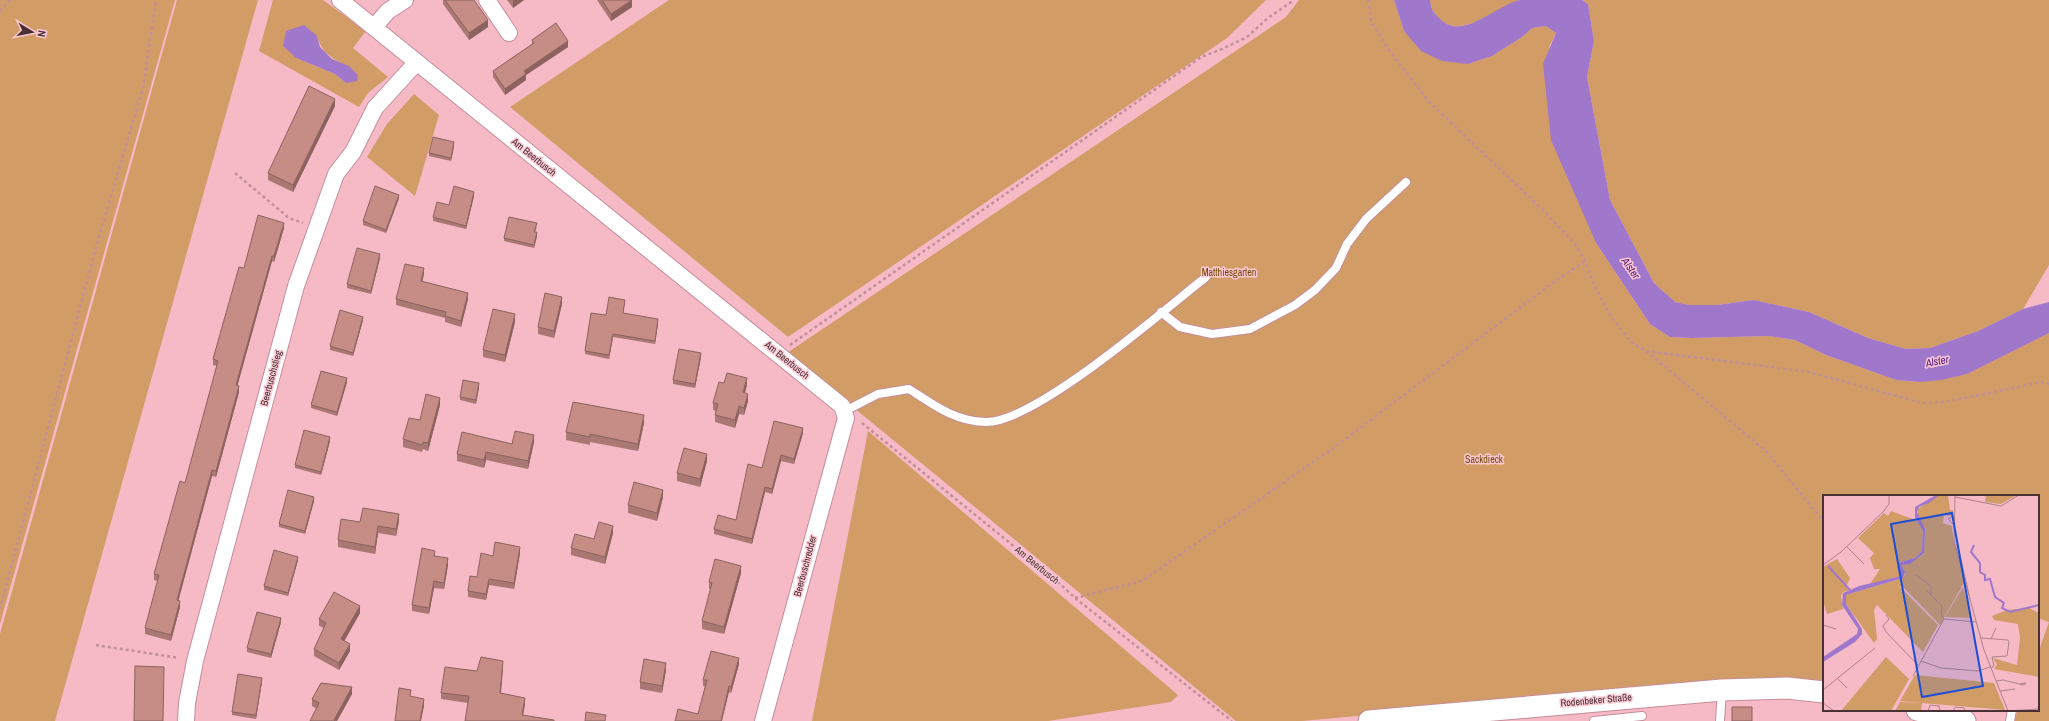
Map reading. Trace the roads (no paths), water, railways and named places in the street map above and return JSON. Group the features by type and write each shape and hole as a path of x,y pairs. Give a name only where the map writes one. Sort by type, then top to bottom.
{"street":[{"name":"Am Beerbusch","path":"340,0 778,353 842,406 845,411"},
{"path":"374,27 388,11 405,0"},
{"path":"487,0 509,33"},
{"name":"Beerbuschstieg","path":"186,721 187,703 195,661 296,286 316,228 336,174 352,152 375,108 417,62"},
{"name":"Beerbuschredder","path":"763,721 846,418 845,411"},
{"name":"Rodenbeker Straße","path":"1369,721 1722,690 1787,688 1823,692"},
{"path":"1923,711 1965,721"}],"lane":[{"path":"1161,312 1180,327 1212,334 1250,329 1295,304 1315,290 1336,268 1347,244 1366,219 1406,182"},
{"path":"845,411 878,394 909,389 950,415 986,422 1003,420 1031,408 1085,372 1206,277"},
{"path":"1720,721 1722,690"},
{"path":"2010,721 2012,711"},
{"path":"1594,721 1642,716"}],"water":[{"name":"Alster","path":"1394,0 1430,0 1435,14 1439,18 1448,25 1458,26 1480,20 1511,3 1520,0 1582,0 1588,4 1594,41 1587,77 1610,200 1654,283 1675,302 1689,305 1717,305 1753,300 1809,312 1868,338 1906,349 1930,348 1978,331 2023,309 2049,302 2049,333 1967,374 1941,380 1920,382 1896,380 1826,355 1795,340 1768,336 1692,338 1670,337 1650,324 1596,243 1551,140 1543,64 1556,33 1546,26 1532,28 1522,37 1492,56 1468,64 1442,61 1421,51 1404,31"},
{"path":"304,25 317,36 320,47 332,59 349,66 358,75 357,81 346,83 335,74 296,58 283,46 286,31"}],"park label":[{"name":"Matthiesgarten","path":"1229,272"},
{"name":"Sackdieck","path":"1484,459"}]}
